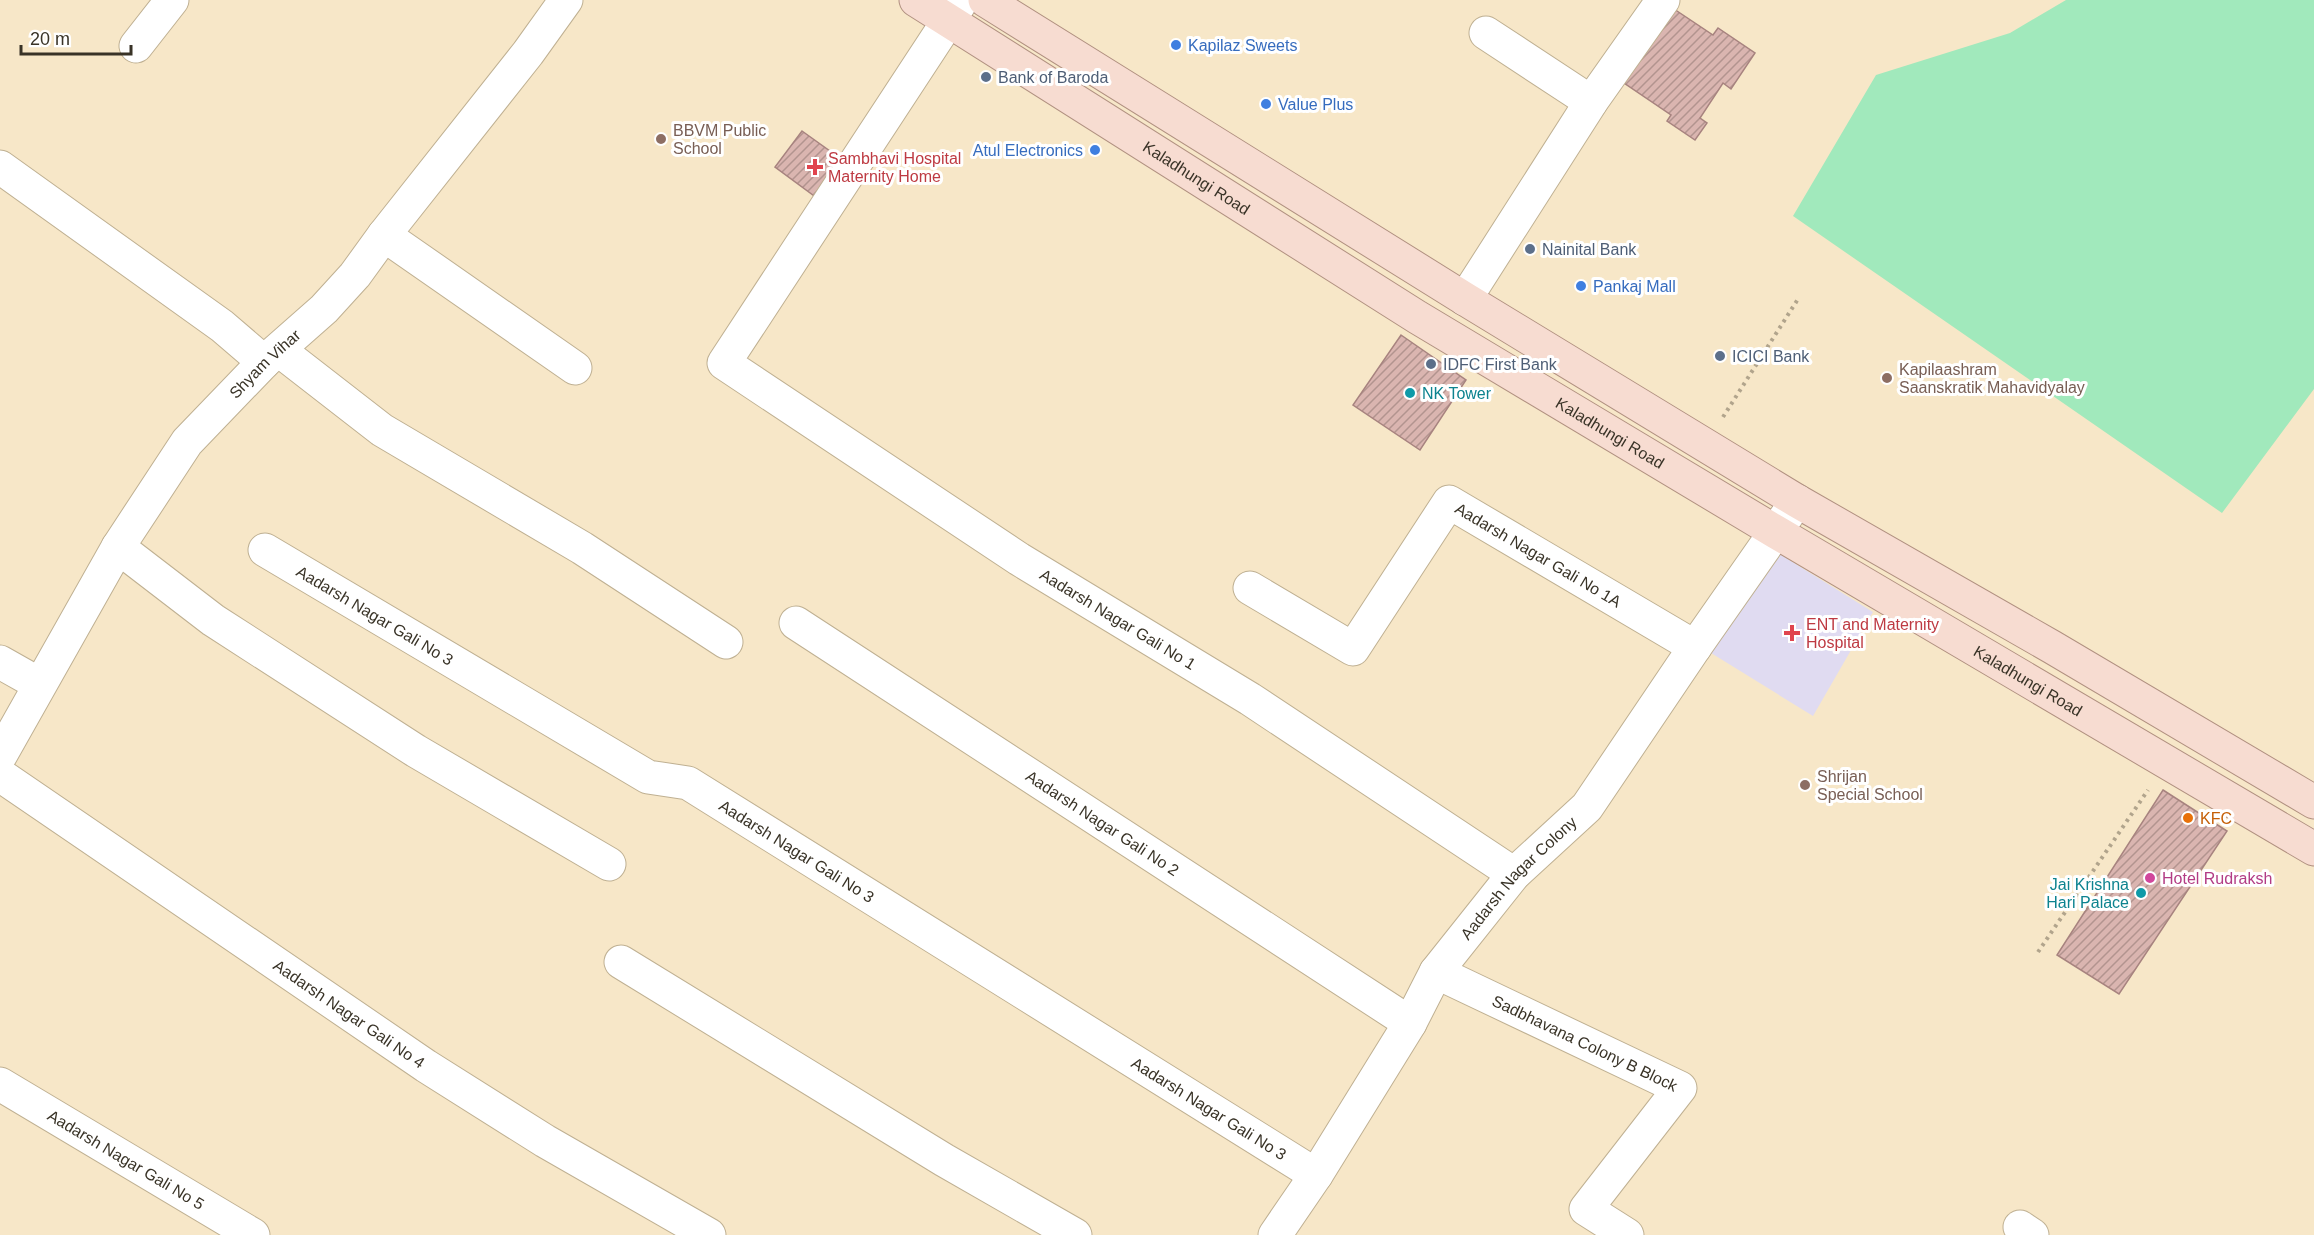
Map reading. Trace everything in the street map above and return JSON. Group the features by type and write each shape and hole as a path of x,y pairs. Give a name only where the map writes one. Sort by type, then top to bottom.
{"main road":[{"name":"Kaladhungi Road","path":"916,0 956,10 1417,317 2314,849"},
{"path":"985,0 1465,299 1797,501 2052,646 2314,802"},
{"path":"1417,317 1436,281"}],"street":[{"path":"136,46 172,0"},
{"name":"Shyam Vihar","path":"0,756 118,547 187,442 271,356 324,309 355,275 528,53 566,0"},
{"path":"1465,299 1591,102 1663,0"},
{"name":"Aadarsh Nagar Gali No 1","path":"956,10 724,363 1019,560 1250,699 1514,874"},
{"path":"1486,33 1591,102"},
{"path":"0,167 222,327 271,356 382,430 582,548 726,642"},
{"path":"384,235 575,368"},
{"name":"Aadarsh Nagar Colony","path":"1275,1235 1316,1175 1410,1023 1436,972 1514,874 1587,807 1797,501"},
{"name":"Aadarsh Nagar Gali No 1A","path":"1250,588 1353,649 1449,502 1695,647"},
{"path":"118,547 213,620 416,751 609,864"},
{"name":"Aadarsh Nagar Gali No 3","path":"265,550 648,777 688,783 1316,1175"},
{"name":"Aadarsh Nagar Gali No 2","path":"796,623 1410,1023"},
{"path":"0,662 39,684"},
{"name":"Aadarsh Nagar Gali No 4","path":"0,775 426,1066 545,1141 709,1235"},
{"path":"621,962 923,1148 1075,1235"},
{"name":"Sadbhavana Colony B Block","path":"1436,972 1680,1088 1586,1209 1627,1235"},
{"name":"Aadarsh Nagar Gali No 5","path":"0,1084 253,1235"}],"path":[{"path":"1705,445 1798,298"},
{"path":"2038,952 2167,762"}],"shaded area":[{"name":"ENT and Maternity Hospital","path":"1773,550 1873,612 1813,716 1711,653"}],"green space":[{"path":"2066,0 2314,0 2314,389 2222,513 1793,216 1876,75 2010,33"}],"building":[{"path":"1674,9 1713,35 1718,28 1755,53 1731,89 1723,83 1700,118 1707,123 1695,140 1667,121 1671,115 1624,83"},
{"path":"802,131 848,164 821,201 775,167"},
{"name":"NK Tower","path":"1401,335 1466,380 1420,450 1353,405"},
{"name":"Jai Krishna Hari Palace","path":"2163,790 2227,831 2119,994 2057,955"}],"place":[{"name":"Kapilaz Sweets","path":"1176,45"},
{"name":"Bank of Baroda","path":"986,77"},
{"name":"Value Plus","path":"1266,104"},
{"name":"BBVM Public School","path":"661,139"},
{"name":"Atul Electronics","path":"1095,150"},
{"name":"Sambhavi Hospital Maternity Home","path":"815,167"},
{"name":"Nainital Bank","path":"1530,249"},
{"name":"Pankaj Mall","path":"1581,286"},
{"name":"ICICI Bank","path":"1720,356"},
{"name":"IDFC First Bank","path":"1431,364"},
{"name":"Kapilaashram Saanskratik Mahavidyalay","path":"1887,378"},
{"name":"NK Tower","path":"1410,393"},
{"name":"ENT and Maternity Hospital","path":"1792,633"},
{"name":"Shrijan Special School","path":"1805,785"},
{"name":"KFC","path":"2188,818"},
{"name":"Hotel Rudraksh","path":"2150,878"},
{"name":"Jai Krishna Hari Palace","path":"2141,893"}]}
